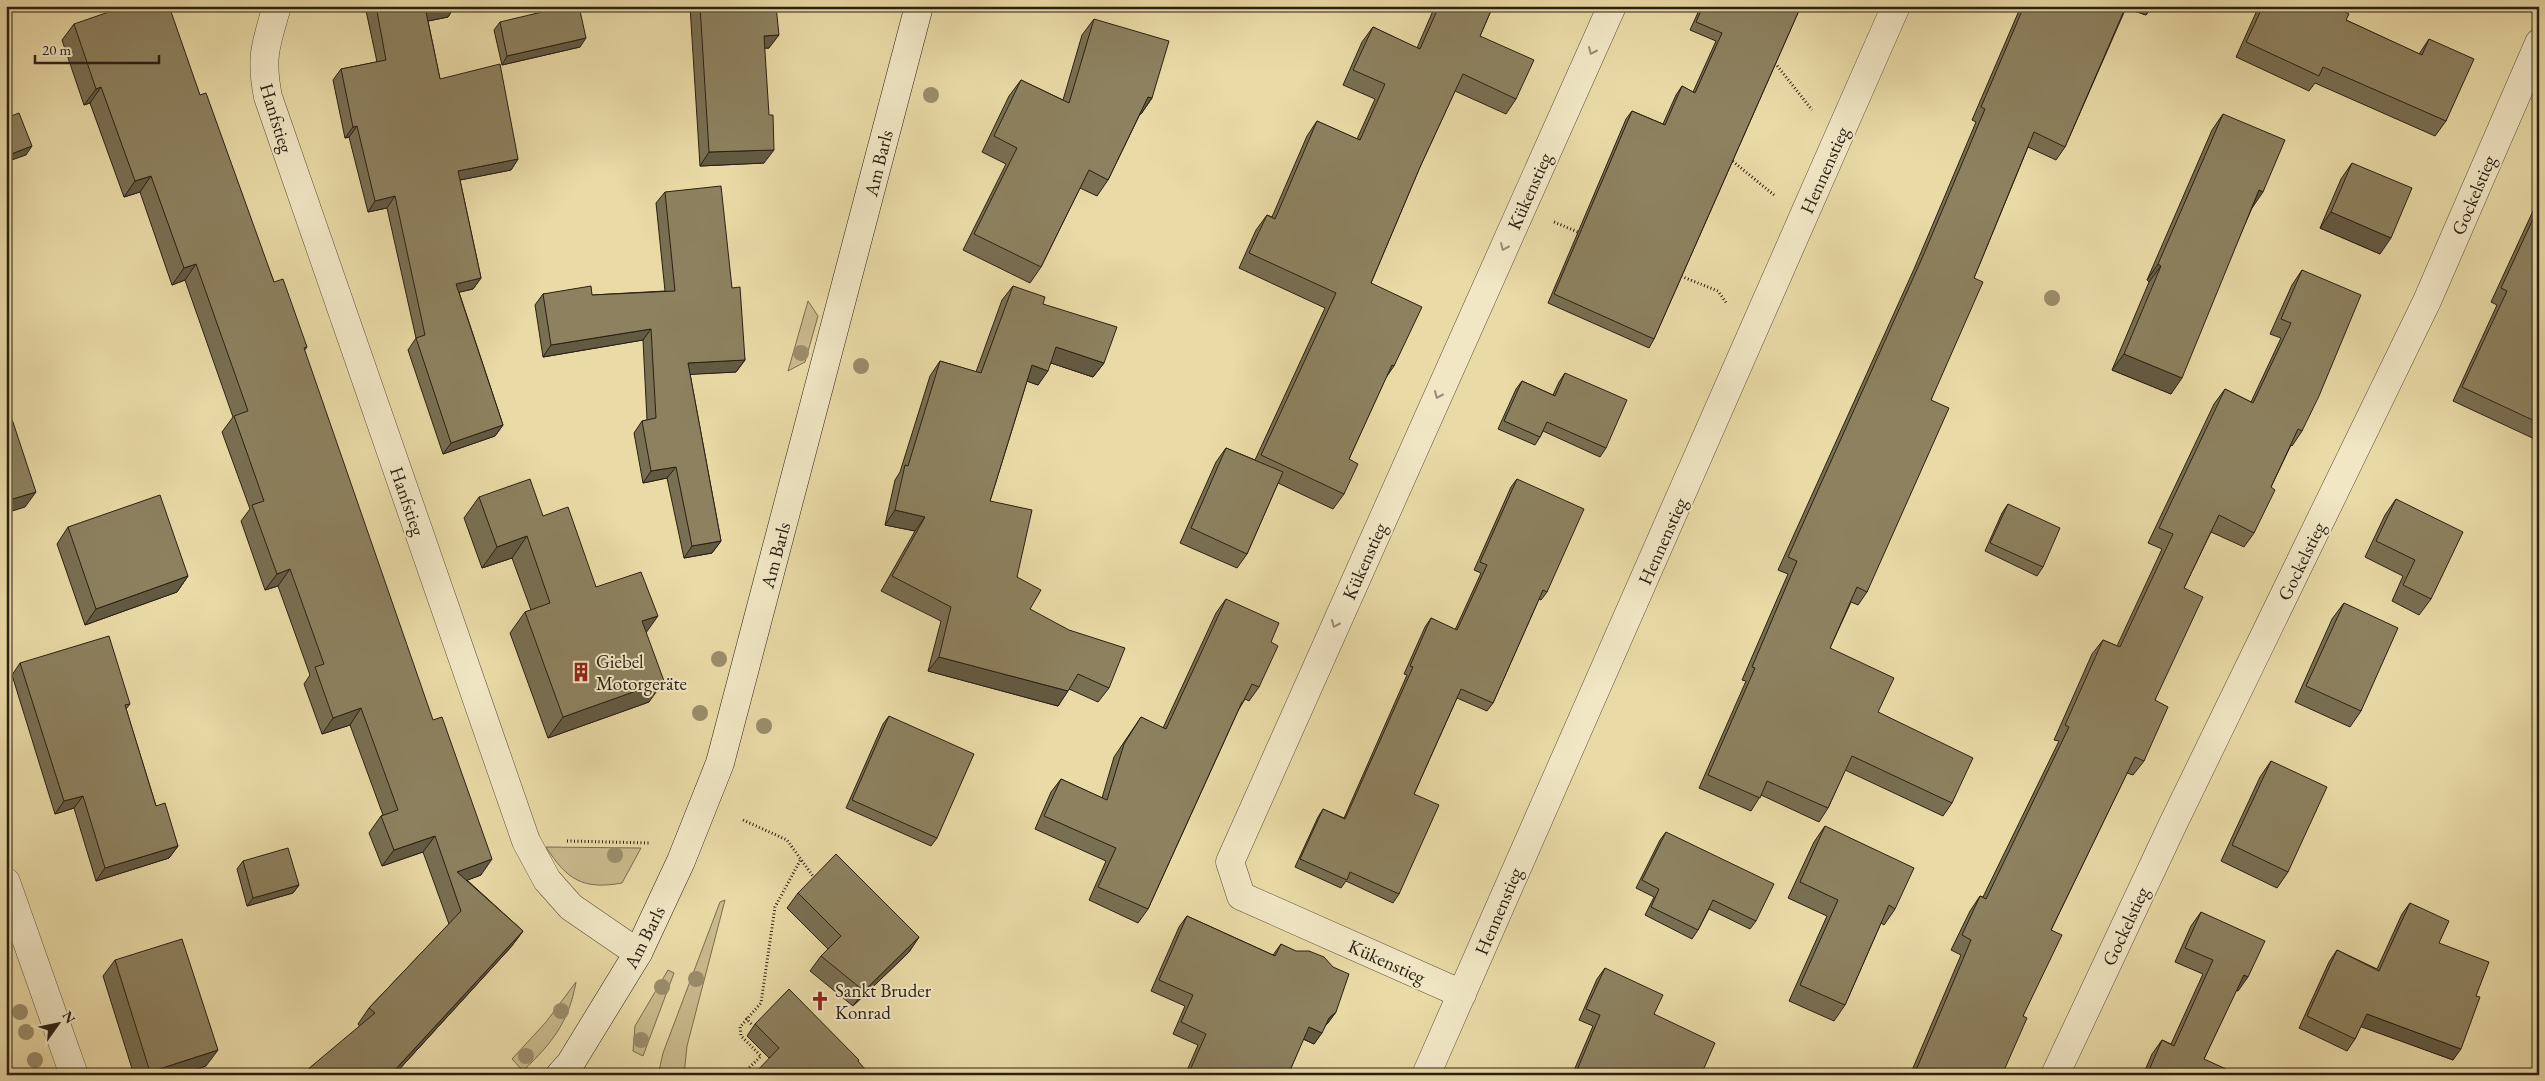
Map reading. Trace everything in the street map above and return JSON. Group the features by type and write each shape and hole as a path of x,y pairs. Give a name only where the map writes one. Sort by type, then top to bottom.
{"street":[{"name":"Hanfstieg","path":"277,6 264,52 264,75 268,97 526,841 547,880 571,908 638,953"},
{"name":"Am Barls","path":"571,1071 638,953 681,861 720,762 919,6"},
{"name":"Kükenstieg","path":"1462,994 1241,896 1230,862 1612,6"},
{"name":"Hennenstieg","path":"1426,1075 1896,6"},
{"name":"Gockelstieg","path":"2055,1075 2172,826 2427,301 2539,43"},
{"path":"6,882 74,1075"}],"path":[{"path":"1775,63 1816,115"},
{"path":"1723,156 1732,160 1755,181 1779,198"},
{"path":"1521,208 1583,234"},
{"path":"1672,272 1718,291 1726,304 1734,308"},
{"path":"743,820 787,840 816,879"},
{"path":"526,841 651,843"},
{"path":"742,1075 761,1056 741,1036 740,1026 761,1003 776,907 800,859"},
{"path":"746,1018 752,1025"}],"shaded area":[{"path":"808,301 818,316 805,362 788,371"},
{"path":"546,847 641,848 622,883 597,885 577,880 569,875 561,868"},
{"path":"725,900 687,1046 684,1075 658,1075 663,1053 720,902"},
{"path":"668,970 674,973 643,1056 633,1051 635,1026"},
{"path":"576,982 569,1009 558,1031 543,1051 523,1071 512,1059 546,1022"}],"building":[{"path":"126,6 169,6 200,95 206,93 274,282 283,279 307,347 304,348 433,720 442,717 492,859 457,872 523,931 393,1072 395,1075 301,1075 375,1013 369,1008 461,911 435,836 394,850 381,816 398,810 361,708 333,718 315,667 324,664 290,569 277,574 252,505 264,501 234,416 248,411 196,264 184,268 151,176 135,181 101,87 96,89 74,24"},
{"path":"376,6 453,6 426,12 440,79 500,64 518,159 458,171 481,278 456,284 503,425 451,443 416,338 425,335 395,196 375,201 357,126 353,127 341,69 386,60"},
{"path":"567,6 579,6 586,38 507,56 500,22"},
{"path":"700,6 776,6 779,35 764,36 769,115 773,115 774,150 709,152"},
{"path":"1439,6 1493,6 1480,36 1534,60 1516,99 1463,74 1420,167 1371,283 1422,307 1394,366 1392,365 1349,459 1358,464 1344,494 1261,455 1336,293 1249,253 1267,215 1275,219 1317,121 1360,140 1385,84 1353,70 1373,27 1420,49"},
{"path":"1703,6 1801,6 1654,339 1554,294 1632,111 1665,125 1682,86 1695,93 1722,33 1696,22"},
{"path":"2024,6 2126,6 2065,147 2034,132 1974,278 1983,282 1931,400 1949,408 1867,592 1857,587 1830,648 1894,678 1878,712 1973,758 1952,803 1852,756 1828,808 1767,781 1760,798 1708,775 1755,668 1752,667 1797,561 1788,557 1923,256 1985,109 1981,107"},
{"path":"2263,6 2333,6 2349,14 2346,20 2422,55 2429,39 2474,59 2446,121 2323,67 2319,76 2246,42"},
{"path":"1094,19 1169,41 1152,98 1148,97 1108,180 1089,170 1041,267 974,234 1017,148 994,136 1021,80 1069,103"},
{"path":"19,113 32,146 6,156 6,118"},
{"path":"2223,114 2285,140 2263,192 2259,190 2182,378 2124,354 2161,266 2158,264"},
{"path":"2352,163 2412,188 2391,238 2331,212"},
{"path":"721,186 732,288 740,287 745,360 688,363 721,541 692,546 676,467 651,471 642,421 656,418 651,329 551,345 543,294 591,286 592,295 675,291 665,192"},
{"path":"2539,206 2539,423 2462,387 2507,291 2501,288"},
{"path":"2302,270 2361,295 2319,396 2302,431 2298,429 2271,487 2275,490 2254,533 2219,515 2184,588 2203,597 2155,700 2168,707 2144,761 2135,757 2051,930 2062,935 2023,1016 2027,1018 2002,1075 1914,1075 1971,940 1962,935 1980,896 1986,899 2069,727 2065,725 2103,640 2120,647 2173,534 2159,528 2225,389 2253,403 2291,323 2281,319"},
{"path":"1013,286 1045,297 1043,304 1117,327 1104,363 1056,347 1048,371 1032,365 990,501 1032,510 1017,577 1041,590 1030,609 1069,630 1125,648 1109,688 1078,674 1068,691 939,657 951,607 892,576 925,517 895,510 905,465 908,466 940,361 981,373"},
{"path":"6,361 11,375 6,377"},
{"path":"1565,373 1627,400 1606,448 1547,422 1540,437 1504,421 1522,381 1555,396"},
{"path":"6,401 36,492 6,501"},
{"path":"1226,448 1283,472 1247,554 1191,528"},
{"path":"530,479 543,516 568,507 596,587 641,572 658,616 642,621 664,681 563,717 525,612 550,603 527,536 497,547 479,497"},
{"path":"1517,479 1584,509 1547,592 1543,590 1493,703 1461,689 1414,794 1439,805 1399,894 1350,872 1347,880 1300,859 1323,809 1345,819 1413,667 1410,666 1431,618 1457,630 1487,565 1480,562"},
{"path":"160,495 188,576 96,609 68,527"},
{"path":"2396,499 2463,532 2431,599 2403,585 2415,560 2376,541"},
{"path":"2008,504 2060,528 2043,567 1990,543"},
{"path":"1226,599 1279,623 1271,642 1278,646 1259,687 1252,684 1242,702 1148,909 1098,887 1116,848 1044,816 1061,779 1107,800 1124,744 1141,717 1166,729"},
{"path":"2344,603 2398,628 2361,711 2306,686"},
{"path":"109,636 130,704 125,705 156,806 165,803 178,846 105,868 83,796 64,801 20,663"},
{"path":"889,716 974,754 937,838 852,800"},
{"path":"2271,761 2327,787 2288,872 2232,845"},
{"path":"1825,826 1914,868 1895,909 1889,905 1845,1005 1800,985 1838,900 1800,882"},
{"path":"1666,832 1774,884 1756,921 1713,900 1698,930 1651,907 1659,889 1642,880"},
{"path":"288,848 299,885 253,898 243,861"},
{"path":"836,854 919,937 864,991 821,956 841,936 798,893"},
{"path":"2410,903 2449,921 2439,943 2489,962 2476,996 2480,997 2461,1049 2367,1014 2355,1039 2307,1016 2337,950 2379,971"},
{"path":"2201,912 2265,941 2248,977 2244,975 2204,1059 2226,1069 2223,1074 2226,1075 2147,1075 2162,1040 2174,1046 2213,960 2185,948"},
{"path":"1187,916 1275,956 1281,944 1296,951 1309,951 1324,957 1333,967 1349,974 1336,1012 1329,1018 1322,1033 1309,1027 1288,1075 1188,1075 1206,1034 1181,1022 1193,995 1159,980"},
{"path":"182,939 218,1050 150,1072 115,960"},
{"path":"1605,968 1663,995 1654,1014 1715,1043 1701,1075 1575,1075 1600,1015 1586,1009"},
{"path":"789,989 859,1060 870,1075 753,1075 779,1048 755,1024"}],"place":[{"name":"Giebel Motorgeräte","path":"581,672"},
{"name":"Sankt Bruder Konrad","path":"820,1001"}]}
